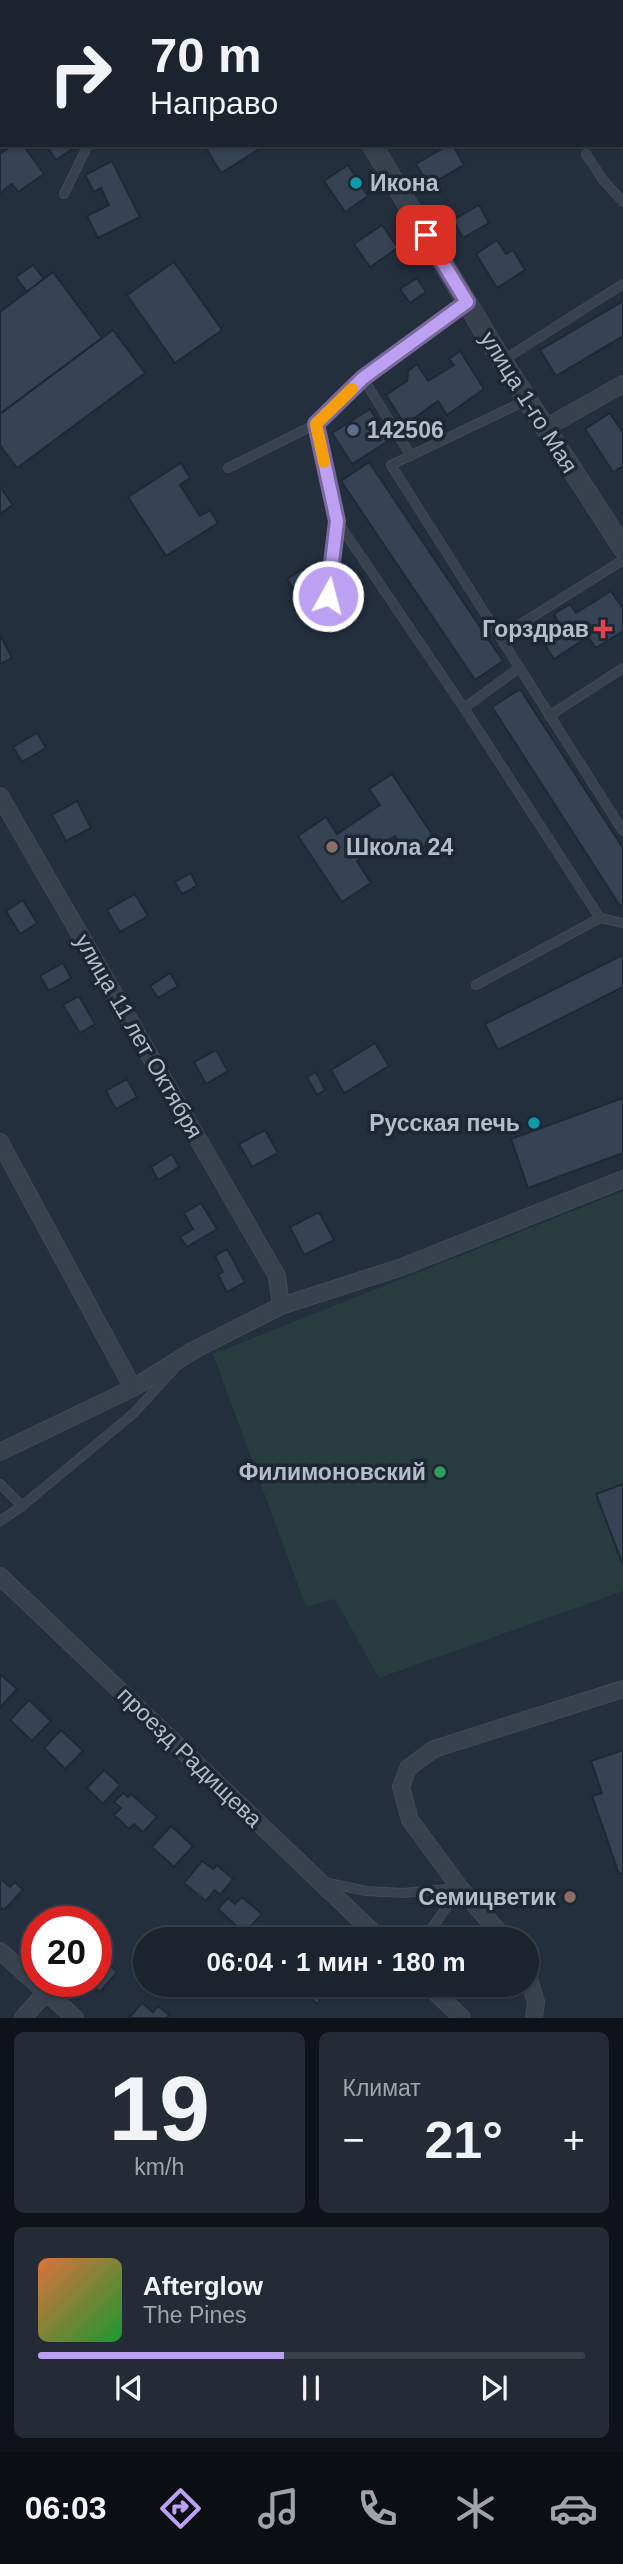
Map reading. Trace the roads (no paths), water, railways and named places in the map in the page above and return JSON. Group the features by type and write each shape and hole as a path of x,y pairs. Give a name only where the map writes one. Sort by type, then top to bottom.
{"street":[{"name":"улица 1-го Мая","path":"373,147 502,361 623,548"},
{"path":"545,428 623,384"},
{"name":"улица 11 лет Октября","path":"0,796 277,1276 281,1306"},
{"path":"0,1142 133,1388"},
{"path":"0,1452 133,1388 194,1350 281,1306 401,1267 623,1179"},
{"name":"проезд Радищева","path":"0,1576 367,1927"},
{"path":"494,1927 460,1888 410,1820 401,1787 408,1768 434,1749 623,1689"},
{"path":"0,1951 21,1970"},
{"path":"23,2018 42,1997"},
{"path":"52,1997 75,2018"},
{"path":"440,1997 462,2018"},
{"path":"534,1997 534,2018"}],"lane":[{"path":"64,194 88,147"},
{"path":"586,155 603,180 623,202"},
{"path":"502,361 623,284"},
{"path":"228,468 316,424 363,378 467,302"},
{"path":"363,378 411,456"},
{"path":"528,400 391,466 623,831"},
{"path":"316,424 337,521 328,596"},
{"path":"337,521 464,708 600,918"},
{"path":"499,637 623,560"},
{"path":"464,708 519,668"},
{"path":"549,716 623,668"},
{"path":"477,985 600,918 623,923"},
{"path":"0,1521 22,1506 134,1413 194,1350"},
{"path":"0,1484 22,1506"},
{"path":"319,1881 366,1891 403,1893 460,1888"},
{"path":"432,1927 460,1888"}],"place":[{"name":"Икона","path":"356,183"},
{"name":"142506","path":"353,430"},
{"name":"Горздрав","path":"603,629"},
{"name":"Школа 24","path":"332,847"},
{"name":"Русская печь","path":"534,1123"},
{"name":"Филимоновский","path":"440,1472"},
{"name":"Семицветик","path":"570,1897"}]}
